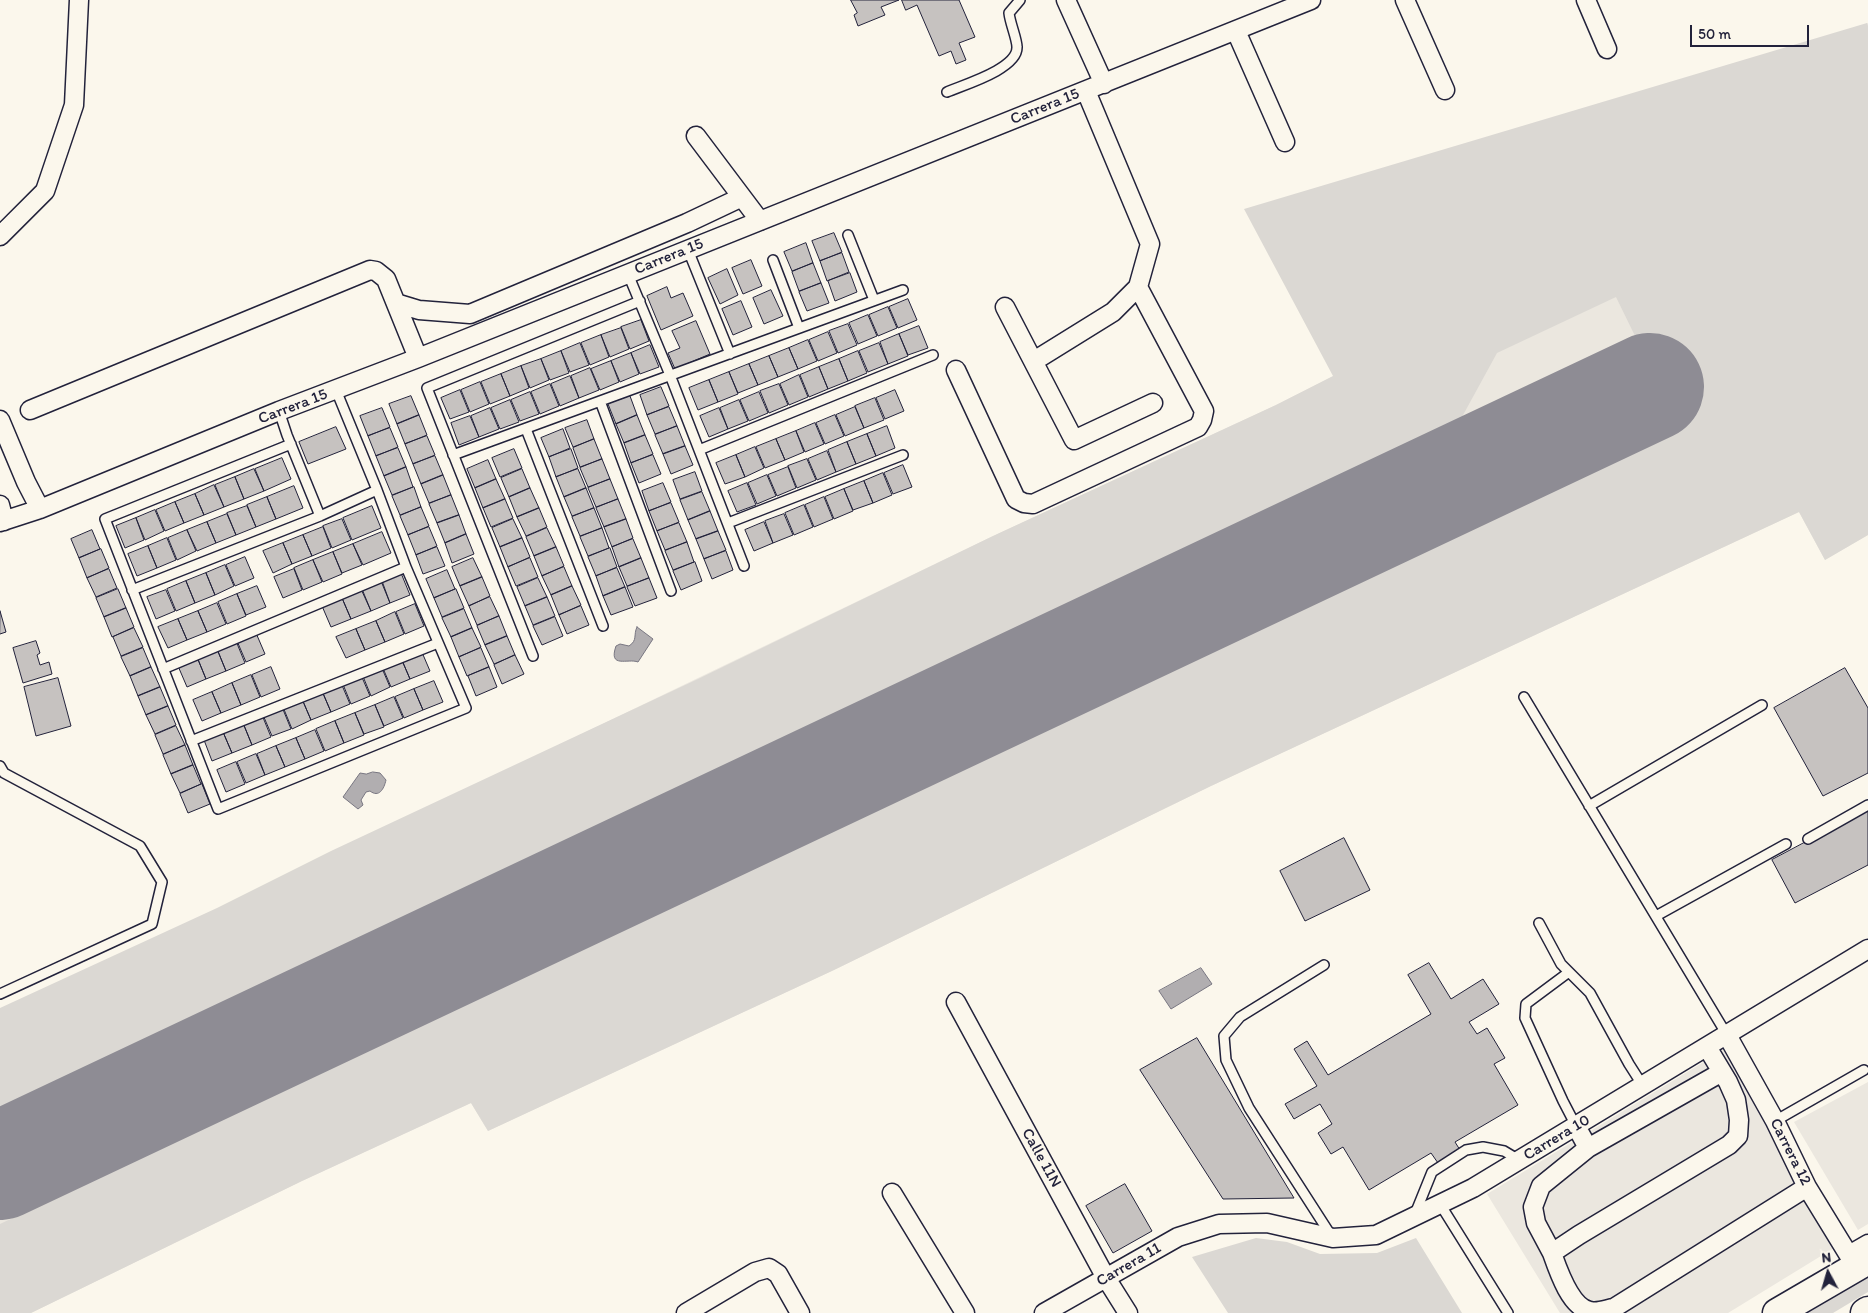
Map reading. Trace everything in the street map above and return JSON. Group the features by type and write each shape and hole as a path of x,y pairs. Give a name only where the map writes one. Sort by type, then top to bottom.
{"main road":[{"path":"1777,1313 1860,1256"}],"street":[{"path":"0,236 45,191 74,105 79,0"},
{"path":"1066,0 1104,84"},
{"name":"Carrera 15","path":"1,516 33,511 1311,0"},
{"path":"1405,0 1446,90"},
{"path":"1586,0 1607,49"},
{"path":"1236,31 1285,142"},
{"path":"1034,360 1113,312 1138,287 1150,244 1086,91"},
{"path":"696,136 760,221"},
{"path":"396,304 419,310 470,314 686,223 742,197"},
{"path":"30,410 364,272 376,272 386,279 418,358"},
{"path":"956,370 1016,499 1032,504 1198,427 1202,420 1204,411 1138,287"},
{"path":"1005,307 1074,440 1153,403"},
{"path":"0,420 26,482 33,511"},
{"name":"Carrera 10","path":"1219,1224 1267,1222 1332,1238 1376,1235 1473,1188 1868,949"},
{"name":"Calle 11N","path":"956,1002 1106,1278 1128,1313"},
{"name":"Carrera 12","path":"1728,1035 1775,1121 1808,1187 1860,1256"},
{"path":"1552,1253 1729,1145 1738,1136 1739,1120 1736,1100 1707,1047"},
{"path":"1722,1072 1588,1148 1541,1186 1533,1208 1536,1223 1572,1298 1588,1311 1596,1312 1614,1308 1808,1187"},
{"path":"1576,1126 1588,1148"},
{"path":"892,1193 965,1313"},
{"name":"Carrera 11","path":"1044,1313 1178,1237 1219,1224"},
{"path":"686,1313 755,1272 769,1268 778,1274 800,1313"}],"lane":[{"path":"947,92 1000,70 1013,59 1018,48 1009,13 1020,0"},
{"path":"848,235 874,300"},
{"path":"688,250 730,354"},
{"path":"773,260 799,328"},
{"path":"628,274 744,566"},
{"path":"453,455 903,290"},
{"path":"532,656 427,388 640,302"},
{"path":"699,450 933,355"},
{"path":"291,444 105,519 218,809 466,708 406,566 336,390"},
{"path":"600,401 671,591"},
{"path":"279,412 320,516"},
{"path":"526,428 603,626"},
{"path":"728,523 903,455"},
{"path":"132,590 320,516 377,490"},
{"path":"163,669 406,566"},
{"path":"192,741 438,643"},
{"path":"1524,697 1728,1035"},
{"path":"1590,806 1762,705"},
{"path":"0,766 4,773 140,846 162,882 152,924 0,994"},
{"path":"1808,838 1868,805"},
{"path":"1656,916 1786,844"},
{"path":"1539,923 1561,964 1590,993 1629,1064 1644,1086"},
{"path":"1324,965 1240,1017 1224,1036 1226,1060 1249,1108 1332,1238"},
{"path":"1569,972 1526,1004 1525,1018 1576,1126"},
{"path":"1775,1121 1864,1070"},
{"path":"1414,1217 1432,1172 1466,1150 1483,1147 1504,1152 1519,1160"},
{"path":"1440,1204 1508,1313"}],"shaded area":[{"path":"1867,23 1868,535 1825,560 1799,512 1211,786 834,970 488,1131 471,1103 302,1181 31,1313 0,1313 0,1224 1677,422 1616,297 1497,353 1451,437 0,1124 0,1008 217,908 331,851 698,679 993,536 1276,405 1333,376 1244,209"},
{"path":"1868,23 1868,535 1825,560 1799,512 1211,786 834,970 488,1131 471,1103 302,1181 31,1313 0,1313 0,1010 218,909 993,536 1276,405 1658,214 1703,84"},
{"path":"637,627 653,639 638,662 617,660 614,653 616,646 620,644 629,646 632,644"},
{"path":"360,773 380,773 386,780 384,786 381,792 376,794 370,791 366,792 361,800 363,805 358,809 343,797"},
{"path":"1201,968 1212,984 1171,1009 1159,991"},
{"path":"1725,1049 1834,1248 1728,1313 1560,1313 1487,1194"},
{"path":"1868,1082 1868,1224 1858,1230 1794,1122"},
{"path":"1256,1238 1287,1242 1320,1254 1377,1253 1416,1238 1462,1313 1228,1313 1192,1257"},
{"path":"1868,1274 1868,1292 1833,1313 1802,1313"}],"building":[{"path":"851,0 899,0 881,7 885,15 858,26 854,15 857,13"},
{"path":"902,0 959,0 975,37 959,43 966,60 956,64 951,51 939,56 917,5 906,10"},
{"path":"834,233 842,252 820,261 812,241"},
{"path":"806,243 813,263 792,271 784,252"},
{"path":"842,253 849,272 827,281 820,261"},
{"path":"751,260 762,286 743,294 732,268"},
{"path":"813,263 821,283 799,291 792,272"},
{"path":"727,269 738,295 720,304 708,278"},
{"path":"850,273 857,292 835,301 828,281"},
{"path":"821,283 829,303 807,311 799,292"},
{"path":"667,287 671,298 683,293 693,316 661,330 647,296"},
{"path":"771,290 783,316 764,324 753,298"},
{"path":"908,299 917,320 898,328 889,307"},
{"path":"741,301 752,327 733,335 722,309"},
{"path":"888,307 897,328 878,336 869,315"},
{"path":"868,315 877,336 858,344 849,323"},
{"path":"641,320 649,341 630,349 621,327"},
{"path":"696,321 710,354 675,369 668,353 680,348 672,331"},
{"path":"848,324 857,345 838,353 829,331"},
{"path":"919,326 928,348 908,355 899,334"},
{"path":"621,328 629,349 610,357 601,335"},
{"path":"828,332 837,353 818,361 809,340"},
{"path":"899,334 908,356 888,364 880,342"},
{"path":"601,335 609,357 590,365 581,343"},
{"path":"808,340 817,361 798,369 789,348"},
{"path":"580,343 589,365 570,372 561,351"},
{"path":"879,343 888,364 868,372 859,351"},
{"path":"650,345 659,367 640,374 631,353"},
{"path":"789,348 798,369 778,377 769,356"},
{"path":"561,351 569,373 550,380 541,359"},
{"path":"858,351 867,373 848,381 839,359"},
{"path":"631,353 639,374 620,382 611,361"},
{"path":"769,356 778,377 758,385 749,364"},
{"path":"541,359 549,380 530,388 521,366"},
{"path":"839,359 848,381 828,389 819,367"},
{"path":"611,361 619,382 600,390 591,369"},
{"path":"749,364 758,385 738,393 729,372"},
{"path":"521,366 529,388 510,396 501,374"},
{"path":"819,367 828,389 809,397 800,375"},
{"path":"590,368 599,390 579,398 571,376"},
{"path":"729,372 738,394 718,402 709,380"},
{"path":"501,374 510,396 490,404 481,382"},
{"path":"799,375 808,397 789,405 780,384"},
{"path":"570,376 579,398 560,406 551,384"},
{"path":"709,380 718,402 698,410 689,388"},
{"path":"480,382 489,404 470,412 461,390"},
{"path":"550,384 559,406 540,414 531,392"},
{"path":"779,384 788,405 769,413 760,391"},
{"path":"661,387 669,406 647,415 640,395"},
{"path":"460,390 469,412 450,419 441,398"},
{"path":"895,390 904,411 885,419 876,398"},
{"path":"530,392 539,414 520,421 511,400"},
{"path":"759,392 768,413 749,421 740,400"},
{"path":"411,396 419,415 397,424 389,404"},
{"path":"630,396 637,415 616,424 608,404"},
{"path":"875,398 884,420 864,428 855,406"},
{"path":"510,400 519,422 500,429 491,408"},
{"path":"739,400 748,421 728,429 720,408"},
{"path":"669,407 677,426 655,434 647,415"},
{"path":"855,407 864,428 845,436 836,415"},
{"path":"382,408 390,427 368,436 360,416"},
{"path":"490,408 499,429 479,437 471,416"},
{"path":"719,408 728,429 709,437 700,416"},
{"path":"419,415 427,435 405,444 397,424"},
{"path":"637,415 645,435 624,443 616,424"},
{"path":"835,415 844,436 825,444 816,423"},
{"path":"470,416 479,437 459,445 451,423"},
{"path":"587,420 594,439 573,447 565,428"},
{"path":"815,423 824,444 805,452 796,431"},
{"path":"677,426 685,446 663,454 655,435"},
{"path":"887,426 895,448 876,456 867,434"},
{"path":"336,427 346,449 308,464 299,442"},
{"path":"390,428 398,447 376,456 368,436"},
{"path":"563,429 570,448 549,457 541,438"},
{"path":"796,431 804,452 785,460 776,439"},
{"path":"867,434 876,456 856,464 847,442"},
{"path":"645,435 653,454 631,463 624,443"},
{"path":"427,436 435,455 413,464 405,444"},
{"path":"594,439 602,459 580,467 573,448"},
{"path":"776,439 785,460 765,468 756,447"},
{"path":"847,442 856,464 836,472 828,450"},
{"path":"685,446 693,465 671,474 663,454"},
{"path":"755,447 764,468 745,477 736,455"},
{"path":"398,448 406,467 384,476 376,456"},
{"path":"514,449 522,468 500,477 492,458"},
{"path":"571,449 578,468 556,477 549,457"},
{"path":"827,451 836,472 817,480 808,459"},
{"path":"653,455 661,474 639,483 631,463"},
{"path":"736,455 745,477 725,484 716,463"},
{"path":"435,456 443,475 421,484 413,464"},
{"path":"282,458 291,479 264,491 255,469"},
{"path":"602,459 610,479 588,487 580,468"},
{"path":"807,459 816,480 797,488 788,466"},
{"path":"488,460 496,479 475,488 467,469"},
{"path":"903,465 912,487 893,494 884,473"},
{"path":"406,467 413,487 392,495 384,476"},
{"path":"788,467 796,488 777,496 768,475"},
{"path":"254,469 264,491 244,499 235,477"},
{"path":"522,469 530,488 509,497 501,478"},
{"path":"578,469 586,488 564,497 556,477"},
{"path":"695,472 702,491 680,499 673,480"},
{"path":"883,473 892,495 873,503 864,481"},
{"path":"443,475 451,495 429,503 421,484"},
{"path":"767,475 776,496 757,504 748,483"},
{"path":"235,477 244,499 224,507 215,485"},
{"path":"496,479 505,499 483,508 475,488"},
{"path":"610,479 618,499 596,507 588,488"},
{"path":"864,481 873,503 853,510 844,489"},
{"path":"663,483 671,502 649,511 642,491"},
{"path":"747,483 756,505 737,512 728,491"},
{"path":"214,485 224,507 204,515 195,494"},
{"path":"294,486 303,508 276,519 267,497"},
{"path":"414,487 421,507 400,515 392,496"},
{"path":"530,488 539,508 517,517 509,497"},
{"path":"586,488 594,508 572,516 564,497"},
{"path":"844,489 853,511 834,519 825,497"},
{"path":"702,492 710,511 688,520 680,500"},
{"path":"195,494 204,515 184,523 175,502"},
{"path":"451,495 459,515 437,523 429,504"},
{"path":"267,497 276,519 256,527 247,505"},
{"path":"824,497 833,519 814,527 805,505"},
{"path":"505,499 513,518 491,527 483,508"},
{"path":"618,499 626,519 604,527 596,508"},
{"path":"175,502 184,523 165,531 156,510"},
{"path":"671,503 679,522 657,531 649,511"},
{"path":"804,505 813,527 794,535 785,513"},
{"path":"247,506 256,527 236,535 227,513"},
{"path":"372,506 381,528 352,540 343,518"},
{"path":"421,507 429,526 408,535 400,516"},
{"path":"539,508 547,527 526,536 517,517"},
{"path":"594,508 602,528 580,536 572,517"},
{"path":"155,510 164,531 145,540 136,518"},
{"path":"710,511 718,531 696,539 688,520"},
{"path":"227,514 236,535 216,543 207,522"},
{"path":"784,514 793,535 773,543 765,521"},
{"path":"459,515 466,534 445,543 437,523"},
{"path":"136,518 144,540 125,548 116,526"},
{"path":"342,519 351,540 332,548 323,526"},
{"path":"513,519 522,538 500,547 492,528"},
{"path":"626,519 633,538 612,547 604,527"},
{"path":"207,522 216,543 197,551 187,530"},
{"path":"764,522 773,543 754,551 745,530"},
{"path":"679,523 687,542 665,550 657,531"},
{"path":"323,527 331,548 312,556 303,535"},
{"path":"429,527 437,546 416,555 408,535"},
{"path":"547,528 556,547 534,556 526,537"},
{"path":"602,528 609,548 588,556 580,537"},
{"path":"92,530 100,549 79,558 71,539"},
{"path":"187,530 196,551 177,560 168,538"},
{"path":"718,531 726,550 704,559 696,539"},
{"path":"382,532 391,553 363,565 353,544"},
{"path":"466,534 474,554 452,563 445,543"},
{"path":"303,535 312,556 292,564 283,543"},
{"path":"167,538 176,560 157,568 148,546"},
{"path":"522,538 530,557 508,567 500,547"},
{"path":"633,539 641,558 619,567 612,547"},
{"path":"687,542 694,562 673,570 665,551"},
{"path":"283,543 292,564 273,573 263,551"},
{"path":"353,544 362,565 342,573 333,552"},
{"path":"148,546 157,568 137,576 128,554"},
{"path":"437,547 445,566 423,574 416,555"},
{"path":"556,547 564,566 542,576 534,556"},
{"path":"610,548 617,567 596,576 588,557"},
{"path":"101,549 109,568 87,578 79,558"},
{"path":"726,551 733,570 712,579 704,559"},
{"path":"333,552 342,574 323,582 313,560"},
{"path":"245,557 254,578 235,586 226,565"},
{"path":"473,558 482,577 460,586 452,567"},
{"path":"530,558 538,577 516,586 508,567"},
{"path":"641,558 649,578 627,586 619,567"},
{"path":"313,560 322,582 303,590 294,568"},
{"path":"695,562 702,581 681,590 673,571"},
{"path":"225,565 234,586 215,595 206,573"},
{"path":"564,567 572,586 551,595 542,576"},
{"path":"617,568 625,587 603,596 596,576"},
{"path":"109,569 117,588 96,597 87,578"},
{"path":"294,569 302,590 283,598 274,577"},
{"path":"447,570 455,589 434,598 426,579"},
{"path":"206,573 215,595 195,603 186,581"},
{"path":"401,573 410,595 390,603 382,581"},
{"path":"482,577 490,596 469,606 460,586"},
{"path":"538,578 547,597 525,606 517,587"},
{"path":"649,578 657,598 635,606 627,587"},
{"path":"186,581 195,603 176,611 167,589"},
{"path":"381,581 390,603 371,611 362,589"},
{"path":"257,586 266,607 246,615 237,594"},
{"path":"572,586 581,605 559,615 551,595"},
{"path":"625,587 633,607 611,615 603,596"},
{"path":"118,589 126,608 104,617 96,598"},
{"path":"361,589 371,611 351,619 342,598"},
{"path":"456,589 464,608 442,617 434,598"},
{"path":"166,590 175,611 156,619 147,597"},
{"path":"237,594 246,616 227,624 218,602"},
{"path":"490,597 499,616 477,625 469,606"},
{"path":"547,597 555,616 533,625 525,606"},
{"path":"342,598 351,619 331,627 322,606"},
{"path":"217,603 226,624 207,632 198,611"},
{"path":"415,604 424,626 405,634 396,612"},
{"path":"581,606 589,625 567,634 559,615"},
{"path":"126,608 134,627 112,637 104,617"},
{"path":"464,609 472,628 451,637 442,618"},
{"path":"0,611 6,632 0,634"},
{"path":"198,611 207,632 187,640 178,619"},
{"path":"395,612 404,634 385,642 376,621"},
{"path":"499,616 507,636 485,645 477,626"},
{"path":"555,617 563,636 542,645 533,626"},
{"path":"178,619 187,640 168,648 158,627"},
{"path":"376,621 385,642 365,650 356,629"},
{"path":"134,628 143,647 121,656 113,637"},
{"path":"472,628 481,647 459,657 451,637"},
{"path":"356,629 365,650 346,658 336,637"},
{"path":"256,633 265,654 246,662 237,641"},
{"path":"507,636 515,655 494,664 485,645"},
{"path":"36,641 40,653 37,655 40,665 49,662 52,674 23,683 13,648"},
{"path":"236,641 245,663 226,671 217,649"},
{"path":"143,648 151,667 130,676 121,657"},
{"path":"481,648 489,667 467,676 459,657"},
{"path":"217,649 226,671 206,679 197,657"},
{"path":"421,650 430,671 410,679 401,658"},
{"path":"515,655 524,674 502,684 494,665"},
{"path":"197,657 206,679 187,687 178,666"},
{"path":"401,658 410,679 391,687 382,666"},
{"path":"381,666 390,687 371,696 362,674"},
{"path":"151,667 160,687 138,696 130,676"},
{"path":"271,667 280,689 261,697 252,675"},
{"path":"489,667 497,687 476,696 468,676"},
{"path":"1845,668 1868,708 1868,773 1823,796 1774,708"},
{"path":"251,675 260,697 241,705 232,683"},
{"path":"361,675 370,696 351,704 342,682"},
{"path":"58,678 71,726 36,736 24,687"},
{"path":"434,681 443,702 423,710 414,689"},
{"path":"232,683 241,705 221,713 212,692"},
{"path":"341,683 350,704 331,712 322,691"},
{"path":"160,687 168,706 146,715 138,696"},
{"path":"414,689 423,710 404,718 395,697"},
{"path":"322,691 331,712 311,720 302,699"},
{"path":"212,692 221,713 202,721 193,700"},
{"path":"394,697 403,718 384,726 375,705"},
{"path":"302,699 311,720 292,729 283,707"},
{"path":"375,705 384,727 364,734 355,713"},
{"path":"168,706 176,725 155,734 146,715"},
{"path":"282,707 291,729 272,736 263,715"},
{"path":"355,713 364,735 344,743 335,721"},
{"path":"262,715 271,737 252,745 243,723"},
{"path":"335,721 344,743 325,751 316,729"},
{"path":"243,723 252,745 232,753 223,732"},
{"path":"176,726 185,745 163,754 155,735"},
{"path":"315,730 324,751 305,759 296,738"},
{"path":"223,732 232,753 212,761 204,740"},
{"path":"296,738 305,759 285,767 276,746"},
{"path":"185,745 193,765 171,774 163,755"},
{"path":"276,746 285,767 265,775 257,754"},
{"path":"256,754 265,775 246,783 237,762"},
{"path":"236,762 245,784 226,792 217,770"},
{"path":"193,765 201,784 180,793 171,774"},
{"path":"202,784 210,804 188,813 180,794"},
{"path":"1868,809 1868,865 1795,903 1772,860"},
{"path":"1344,838 1370,890 1305,921 1280,871"},
{"path":"1429,963 1451,999 1483,979 1499,1004 1469,1022 1477,1034 1487,1028 1505,1058 1494,1064 1518,1105 1455,1142 1460,1150 1438,1163 1431,1153 1369,1190 1343,1147 1331,1154 1318,1133 1332,1124 1320,1104 1294,1119 1285,1104 1317,1086 1294,1049 1307,1041 1328,1075 1431,1014 1408,975"},
{"path":"1197,1038 1294,1198 1223,1199 1140,1070"},
{"path":"1125,1184 1152,1231 1113,1253 1086,1206"}],"runway":[{"path":"0,1166 1650,387"}]}
